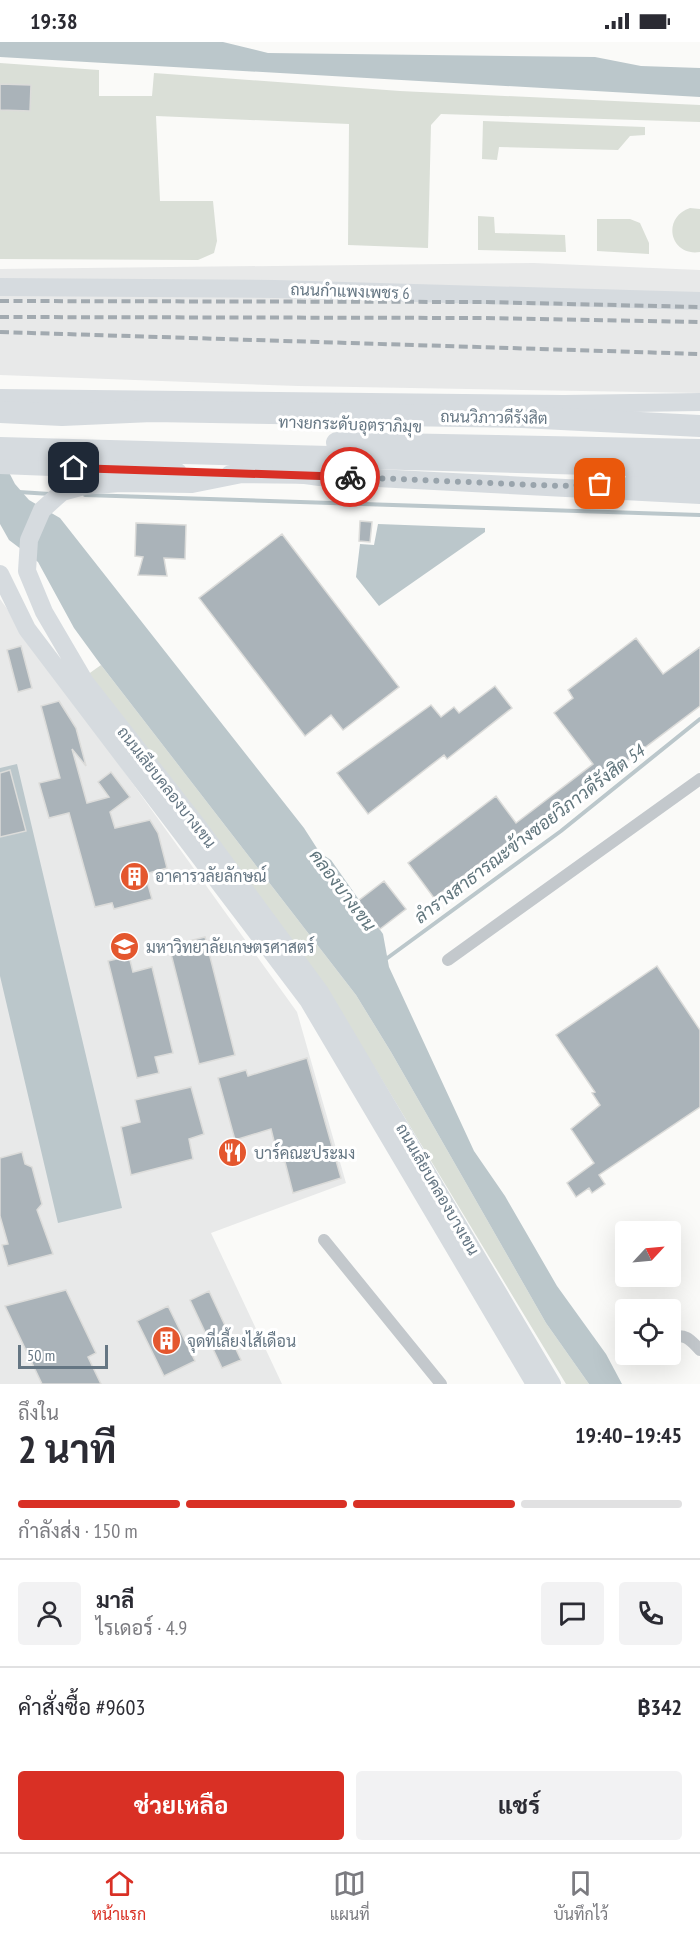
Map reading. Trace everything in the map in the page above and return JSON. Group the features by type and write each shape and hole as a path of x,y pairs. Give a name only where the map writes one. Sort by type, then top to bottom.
{"highway":[{"path":"152,411 261,400"},
{"name":"ถนนวิภาวดีรังสิต","path":"0,412 62,414 152,411 690,420"},
{"name":"ทางยกระดับอุตราภิมุข","path":"0,420 66,422 185,419 700,433"},
{"name":"ทางยกระดับอุตราภิมุข","path":"4,453 700,450"},
{"path":"4,453 180,455 694,475"},
{"path":"180,455 320,475"}],"main road":[{"name":"ถนนกำแพงเพชร 6","path":"0,287 275,289 700,301"},
{"name":"ถนนวิภาวดีรังสิต","path":"0,398 564,404 700,402"},
{"path":"564,404 690,420 700,414"},
{"path":"4,453 242,474 320,475 700,495"},
{"name":"ถนนเลียบคลองบางเขน","path":"242,474 192,484 120,483 84,486 62,492 42,510 29,540 27,571 44,612 85,682 197,825 320,992 552,1384"},
{"path":"559,486 694,475"},
{"name":"ถนนเลียบคลองบางเขน","path":"0,574 27,629 308,1000 536,1384"}],"street":[{"path":"448,960 700,779"},
{"path":"324,1240 441,1384"},
{"path":"681,1335 689,1338 700,1350"}],"shaded area":[{"path":"0,63 99,70 99,96 152,96 154,73 400,91 700,105 700,122 441,114 431,125 428,248 348,245 349,124 156,116 160,201 213,201 217,241 214,253 198,260 0,259"},
{"path":"483,121 645,127 645,135 630,136 618,150 499,147 497,160 482,159"},
{"path":"690,208 700,209 700,252 682,249 673,236 675,220"},
{"path":"478,216 494,217 495,233 565,235 566,252 478,250"},
{"path":"597,219 630,219 640,223 649,243 649,254 597,251"},
{"path":"534,263 700,270 700,393 298,386 0,375 0,269"},
{"name":"มหาวิทยาลัยเกษตรศาสตร์","path":"0,599 297,1012 346,1183 211,1233 282,1384 0,1384"},
{"path":"101,665 356,995 546,1323 589,1384 566,1384 373,1065 87,675"}],"water":[{"path":"0,42 223,42 268,53 595,57 641,66 700,68 700,97 0,57"},
{"name":"คลองบางเขน","path":"0,455 15,484 29,500 60,518 304,828 320,853 331,860 383,934 389,967 474,1151 505,1196 557,1286 606,1354 622,1384 589,1384 546,1323 356,995 101,665 74,628 38,562 9,540 0,524"},
{"path":"378,524 485,528 485,532 379,606 356,577 360,544 374,545"},
{"path":"17,764 122,1208 58,1223 0,976 0,768"}],"building":[{"path":"0,84 31,85 30,111 0,110"},
{"path":"360,521 372,522 370,542 359,541"},
{"path":"136,523 186,525 185,559 164,558 167,576 138,575 143,557 135,556"},
{"path":"282,534 399,687 343,730 331,715 305,736 199,598"},
{"path":"636,638 663,674 700,647 700,706 529,835 525,829 434,898 408,863 496,796 516,823 593,764 554,713 573,698 568,690"},
{"path":"21,646 32,688 18,692 7,650"},
{"path":"495,686 512,708 447,759 444,755 368,814 337,773 431,705 441,717 454,707 459,713"},
{"path":"59,701 76,728 86,766 72,749 87,803 109,797 98,782 111,772 130,797 110,812 115,828 150,820 158,833 167,868 145,874 152,899 114,909 112,903 95,907 69,813 49,818 39,783 60,778 41,706"},
{"path":"10,770 26,831 0,837 0,773"},
{"path":"384,881 406,909 380,929 358,901"},
{"path":"205,937 235,1055 199,1064 169,946"},
{"path":"129,956 133,972 152,967 173,1053 155,1057 159,1073 137,1078 108,961"},
{"path":"657,966 700,1030 700,1107 599,1175 605,1184 592,1193 589,1188 576,1197 567,1183 594,1163 571,1129 600,1105 592,1093 595,1092 556,1035"},
{"path":"307,1058 341,1178 293,1193 285,1162 279,1161 271,1129 235,1140 218,1078 246,1070 248,1076"},
{"path":"191,1087 204,1134 189,1139 193,1159 131,1175 121,1127 140,1122 135,1100"},
{"path":"22,1152 25,1164 32,1167 42,1204 37,1210 53,1254 8,1266 2,1245 8,1244 0,1216 0,1158"},
{"path":"66,1290 96,1353 88,1357 101,1384 42,1384 5,1306"},
{"path":"209,1291 241,1360 222,1368 190,1300"},
{"name":"จุดที่เลี้ยงไส้เดือน","path":"168,1306 195,1361 164,1376 137,1321"}],"waterway":[{"path":"19,492 50,494"},
{"path":"85,495 700,515"},
{"name":"ลำรางสาธารณะข้างซอยวิภาวดีรังสิต 54","path":"386,959 561,831 700,719"}],"railway":[{"path":"0,301 484,302 700,307"},
{"path":"0,317 483,318 700,322"},
{"path":"0,332 700,354"}],"way so far":[{"path":"350,477 559,486 600,484"}],"place":[{"name":"อาคารวลัยลักษณ์","path":"134,876"},
{"name":"มหาวิทยาลัยเกษตรศาสตร์","path":"125,947"},
{"name":"บาร์คณะประมง","path":"233,1153"},
{"name":"จุดที่เลี้ยงไส้เดือน","path":"166,1341"}],"route":[{"path":"74,468 350,477"}]}
